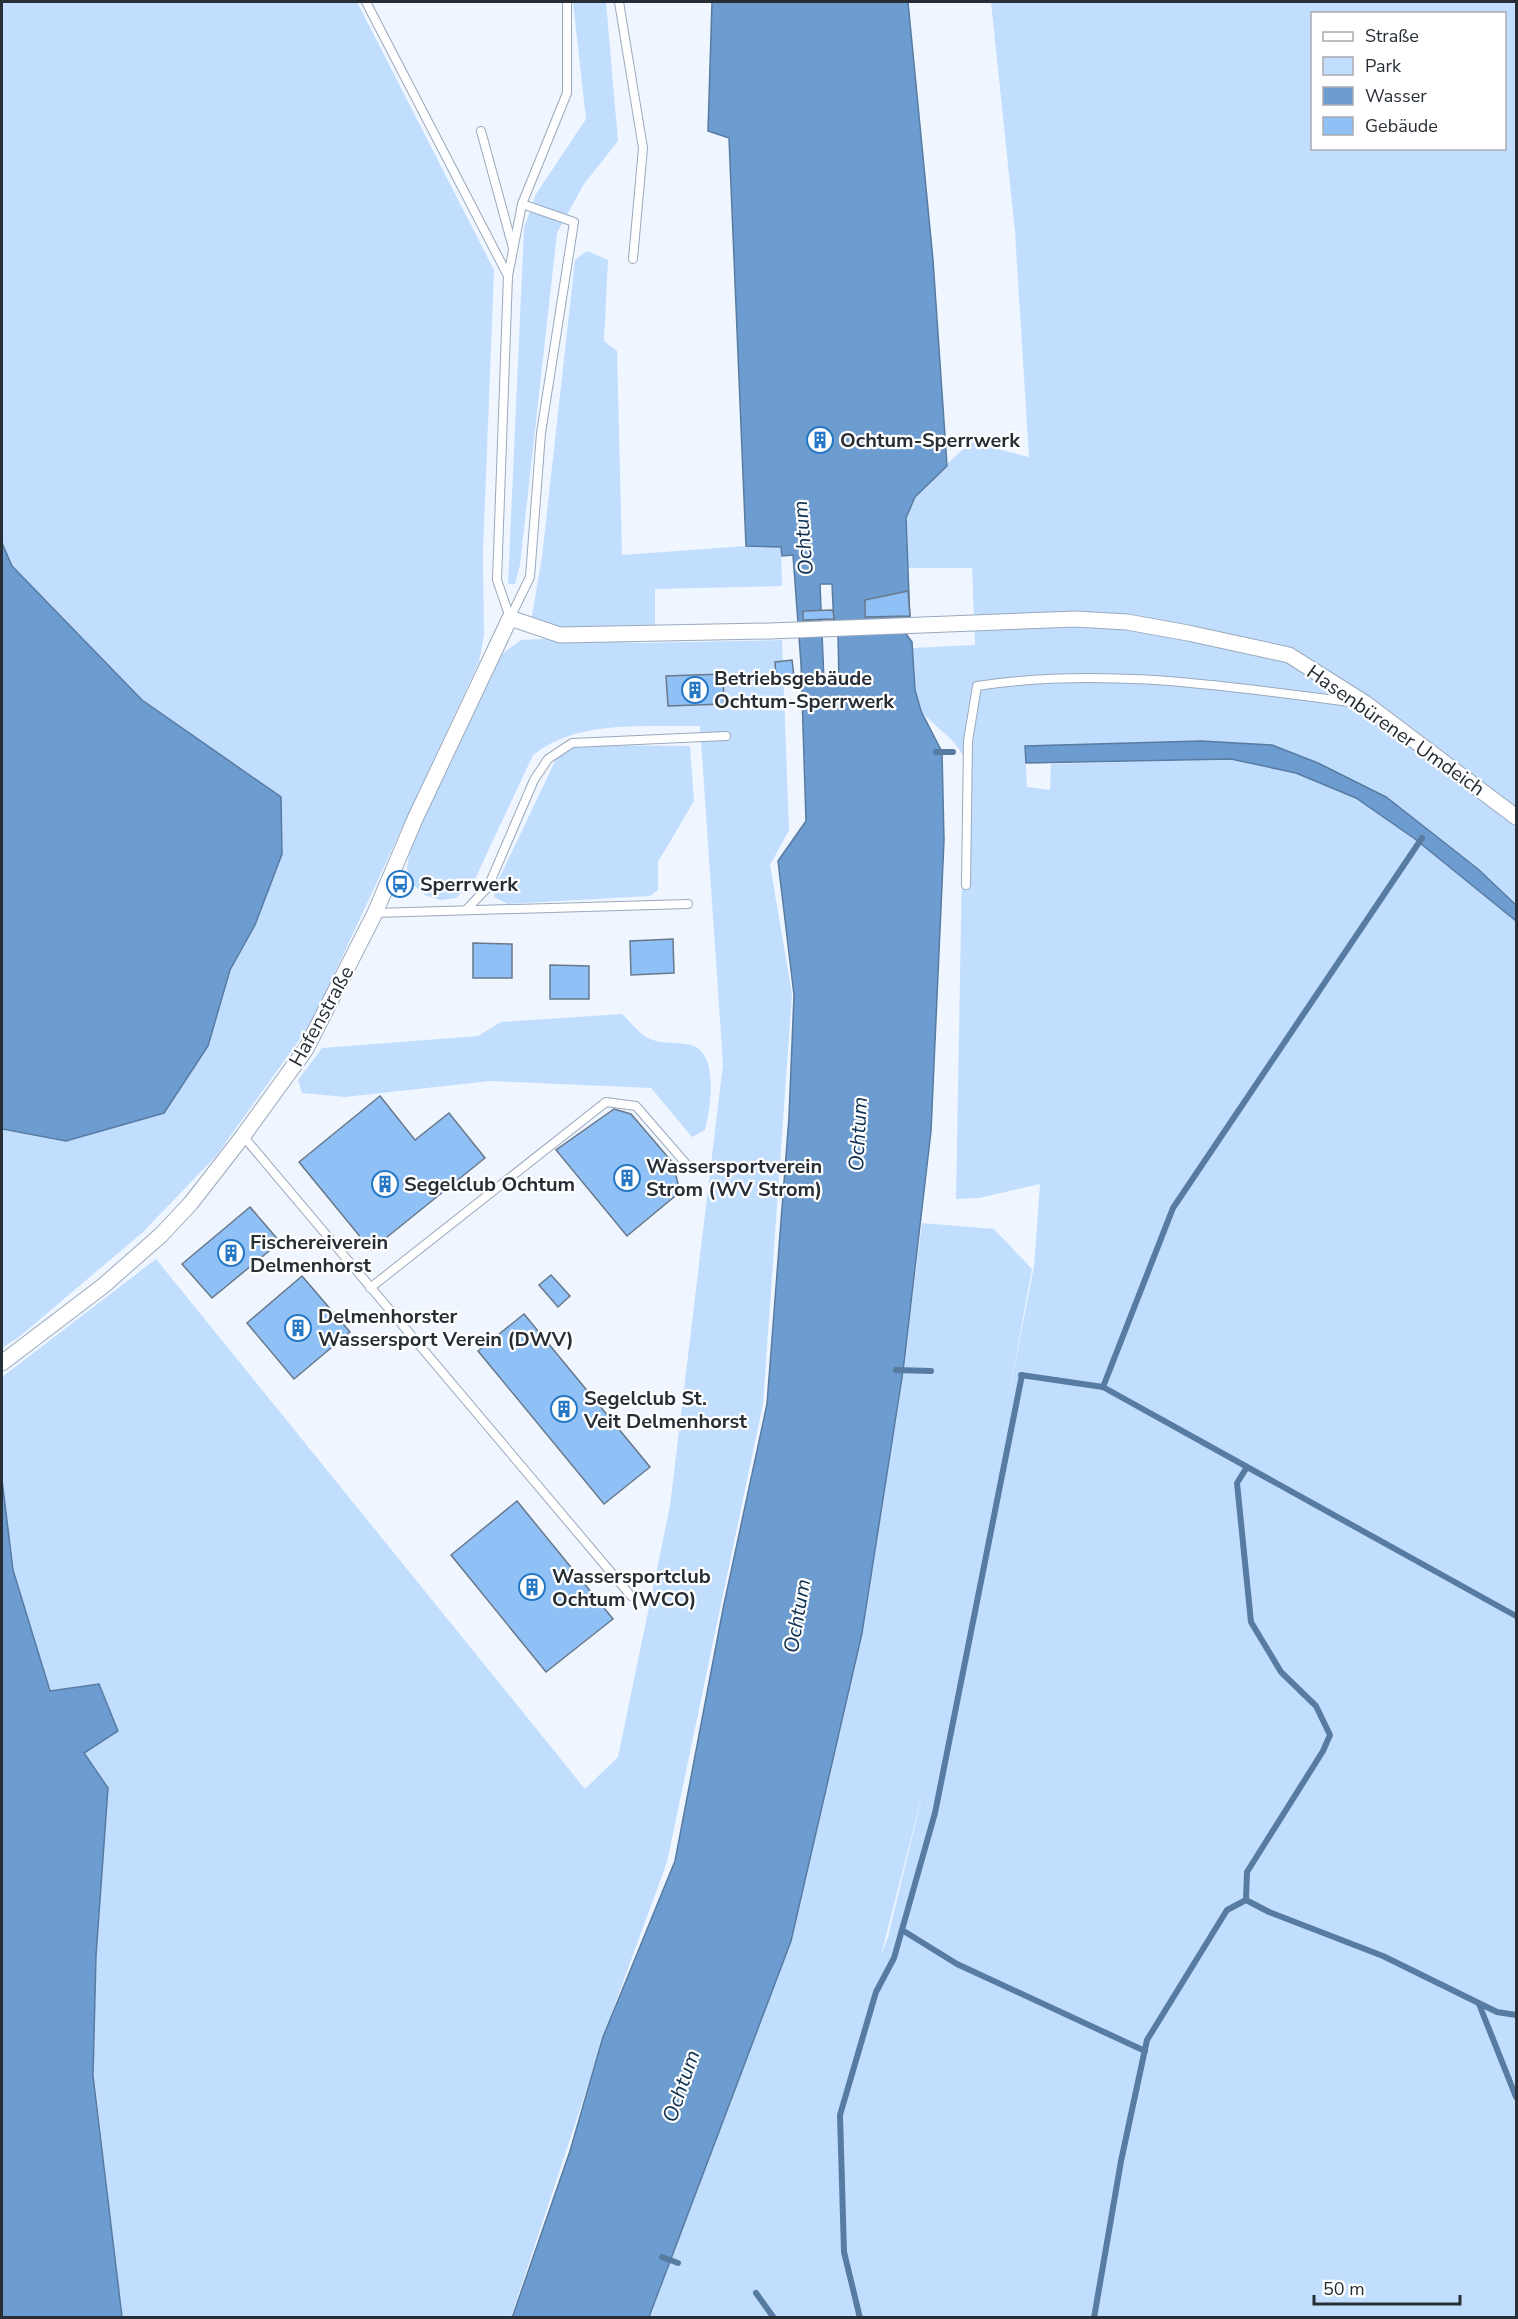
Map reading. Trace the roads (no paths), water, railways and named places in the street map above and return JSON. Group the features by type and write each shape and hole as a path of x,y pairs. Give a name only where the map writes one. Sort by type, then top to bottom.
{"street":[{"name":"Hasenbürener Umdeich","path":"510,618 560,634 797,630 1076,619 1127,622 1188,633 1289,655 1365,704 1516,817"},
{"name":"Hafenstraße","path":"2,1363 96,1292 161,1234 191,1203 243,1136 311,1041 375,913 415,819 510,618"}],"lane":[{"path":"366,2 508,276"},
{"path":"510,618 497,580 508,276 522,204 567,93 567,2"},
{"path":"619,2 643,148 633,260"},
{"path":"481,130 513,250"},
{"path":"510,618 530,577 541,433 574,222 522,204"},
{"path":"966,885 968,741 977,686 1000,682 1127,676 1217,684 1365,704"},
{"path":"466,910 488,887 534,780 548,759 572,743 726,736"},
{"path":"375,913 688,904"},
{"path":"370,1288 606,1102 636,1106 688,1166"},
{"path":"243,1136 631,1596"}],"water":[{"name":"Ochtum","path":"712,2 908,2 933,260 947,466 915,497 906,518 910,622 834,625 832,584 820,584 824,682 839,682 838,634 904,631 912,642 915,690 921,711 942,752 944,840 931,1131 903,1371 862,1633 791,1941 649,2317 512,2318 570,2151 603,2037 675,1861 723,1609 767,1404 789,1117 794,995 778,861 806,821 801,664 793,555 782,556 781,547 746,546 729,138 708,131"},
{"path":"2,543 12,566 142,700 281,797 282,854 255,925 230,970 208,1046 164,1113 66,1141 2,1129"},
{"path":"1201,741 1272,745 1318,763 1386,797 1478,869 1516,905 1516,921 1415,839 1356,798 1296,773 1231,759 1026,763 1025,746"},
{"path":"2,1480 13,1570 50,1691 99,1684 118,1731 84,1753 108,1788 96,1956 93,2075 122,2317 2,2317"}],"waterway":[{"path":"936,752 953,752"},
{"path":"1103,1387 1173,1208 1422,838"},
{"path":"896,1370 931,1371"},
{"path":"1021,1375 1103,1387 1516,1616"},
{"path":"860,2318 844,2252 840,2115 876,1992 894,1958 935,1813 1022,1375"},
{"path":"1246,1900 1247,1872 1323,1751 1330,1735 1316,1706 1281,1672 1251,1622 1237,1483 1247,1467"},
{"path":"1094,2318 1121,2161 1147,2040 1227,1910 1246,1900 1269,1912 1383,1956 1497,2012 1516,2015"},
{"path":"902,1930 957,1964 1145,2051"},
{"path":"1479,2004 1516,2097"},
{"path":"662,2257 678,2263"},
{"path":"756,2293 774,2318"}],"place":[{"name":"Ochtum-Sperrwerk","path":"820,440"},
{"name":"Betriebsgebäude Ochtum-Sperrwerk","path":"695,690"},
{"name":"Sperrwerk","path":"400,884"},
{"name":"Wassersportverein Strom (WV Strom)","path":"627,1178"},
{"name":"Segelclub Ochtum","path":"385,1184"},
{"name":"Fischereiverein Delmenhorst","path":"231,1253"},
{"name":"Delmenhorster Wassersport Verein (DWV)","path":"298,1328"},
{"name":"Segelclub St. Veit Delmenhorst","path":"564,1409"},
{"name":"Wassersportclub Ochtum (WCO)","path":"532,1587"}]}
